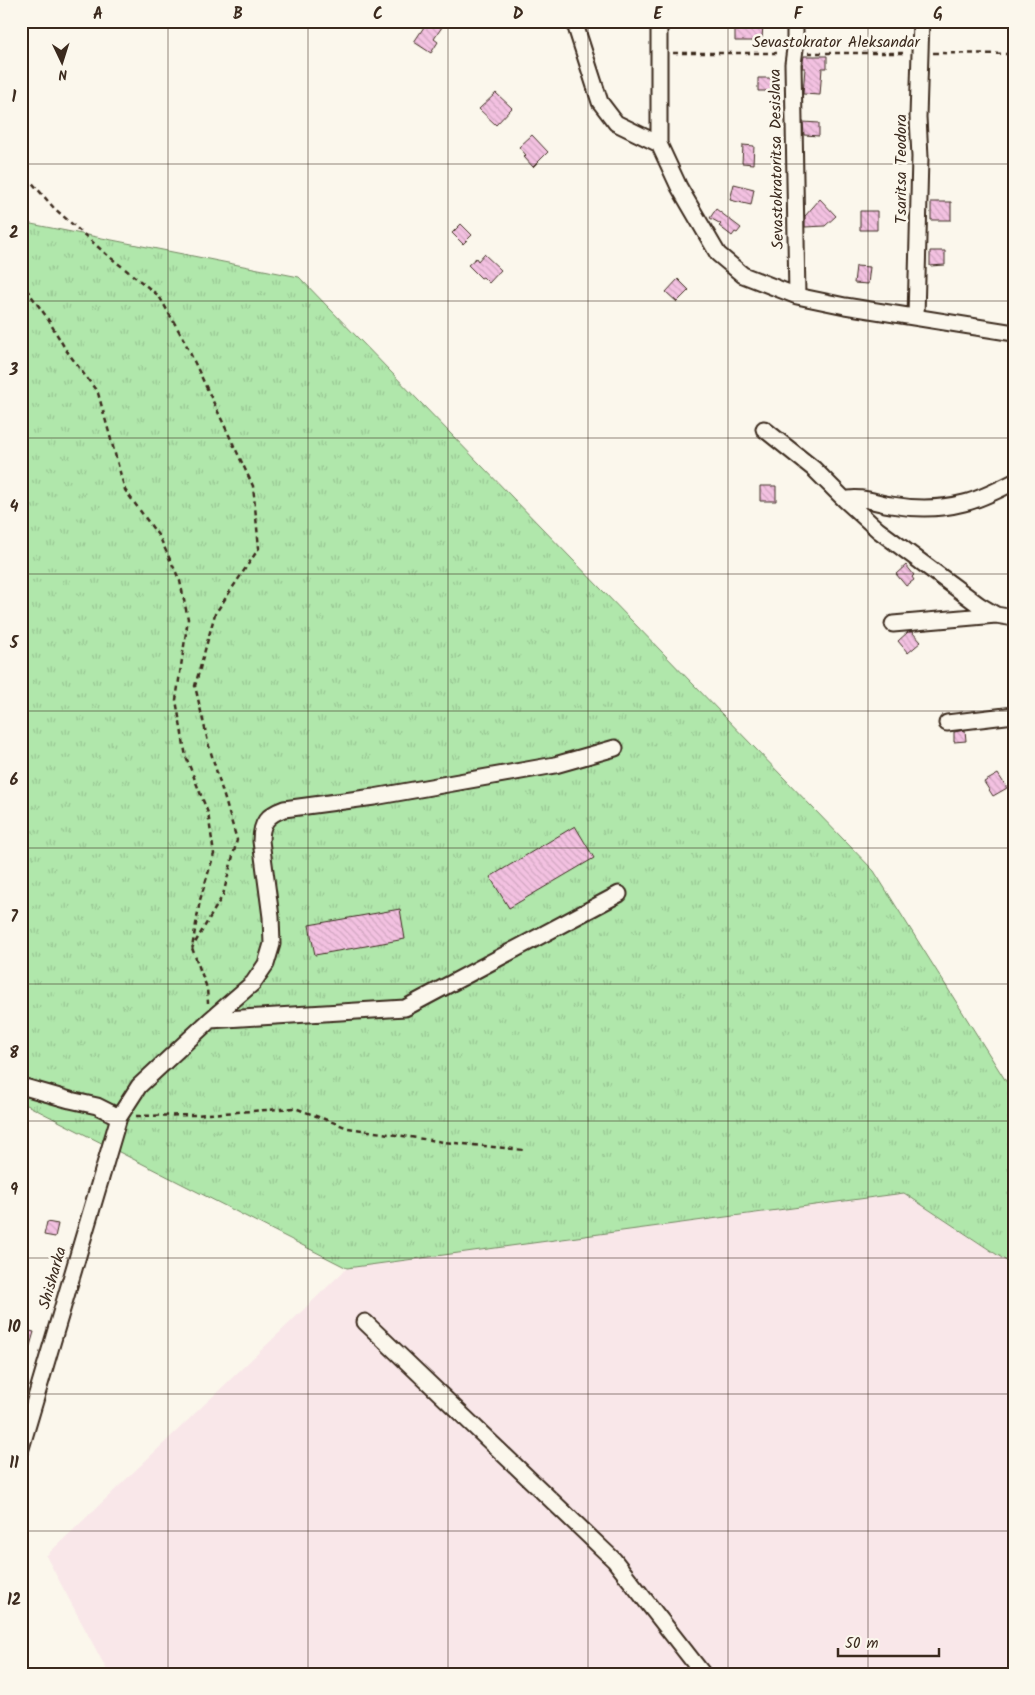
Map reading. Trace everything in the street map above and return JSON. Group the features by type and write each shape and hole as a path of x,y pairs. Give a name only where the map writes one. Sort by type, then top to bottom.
{"street":[{"path":"574,21 600,102 616,123 659,144"},
{"path":"659,21 659,144 679,187 718,254 743,275 796,296 845,306 1014,333"},
{"name":"Sevastokratoritsa Desislava","path":"795,21 795,54 793,64 796,296"},
{"name":"Tsaritsa Teodora","path":"916,316 921,21"},
{"path":"764,429 814,469 878,530 979,606 996,615"},
{"path":"845,500 854,498 918,508 964,503 1014,482"},
{"path":"893,624 996,615 1014,618"},
{"path":"947,723 1014,715"},
{"name":"Shisharka","path":"21,1448 119,1117 139,1086 253,983 266,964 272,944 271,917 261,830 266,820 273,812 284,809 374,797 555,765 615,748"},
{"path":"210,1020 405,1008 619,894"},
{"path":"21,1086 98,1106 119,1117"},
{"path":"365,1322 614,1560 703,1674"}],"path":[{"name":"Sevastokrator Aleksandar","path":"659,53 1014,54"},
{"path":"21,170 54,208 106,254 159,296 184,340 253,486 259,548 215,614 196,686 209,746 236,840 222,895 192,948"},
{"path":"21,282 46,316 66,350 98,393 125,490 160,538 180,581 188,619 176,700 186,758 208,813 214,854 200,900 192,948 207,988 210,1020"},
{"path":"119,1117 194,1115 295,1108 348,1128 444,1142 524,1150"}],"shaded area":[{"path":"904,1193 1014,1266 1014,1674 109,1674 46,1556 347,1268"}],"green space":[{"path":"21,222 299,277 874,871 1014,1094 1014,1266 904,1193 347,1268 21,1102"}],"building":[{"path":"428,21 446,21 434,39 438,42 431,53 414,42"},
{"path":"735,22 763,22 762,41 735,41"},
{"path":"804,56 827,56 827,68 822,68 820,95 803,94 805,68 802,68"},
{"path":"758,78 772,78 772,91 758,91"},
{"path":"496,93 512,108 496,125 479,109"},
{"path":"803,122 819,123 819,136 804,135"},
{"path":"532,135 548,152 533,167 524,157 526,155 519,147"},
{"path":"743,145 754,146 753,164 742,163"},
{"path":"734,184 754,189 751,205 730,200"},
{"path":"820,199 836,216 825,226 805,227 805,216"},
{"path":"931,202 951,202 951,220 931,220"},
{"path":"716,209 741,228 737,233 735,232 732,236 719,226 721,224 710,218"},
{"path":"860,211 877,211 877,230 860,230"},
{"path":"461,224 472,235 463,244 452,233"},
{"path":"930,251 945,251 945,265 930,266"},
{"path":"484,254 501,270 489,283 468,265 476,258 478,261"},
{"path":"856,266 870,267 868,284 854,283"},
{"path":"678,279 689,290 677,302 666,292"},
{"path":"760,486 776,486 776,501 760,501"},
{"path":"906,565 914,575 912,577 914,580 906,586 896,574"},
{"path":"908,632 912,632 921,642 908,653 898,641"},
{"path":"965,730 966,741 954,742 954,732"},
{"path":"998,774 1007,788 993,796 984,782"},
{"path":"575,826 594,858 509,908 490,877"},
{"path":"400,909 405,939 315,955 309,925"},
{"path":"47,1222 58,1224 55,1237 44,1235"},
{"path":"21,1329 34,1332 24,1366 21,1366"}]}
